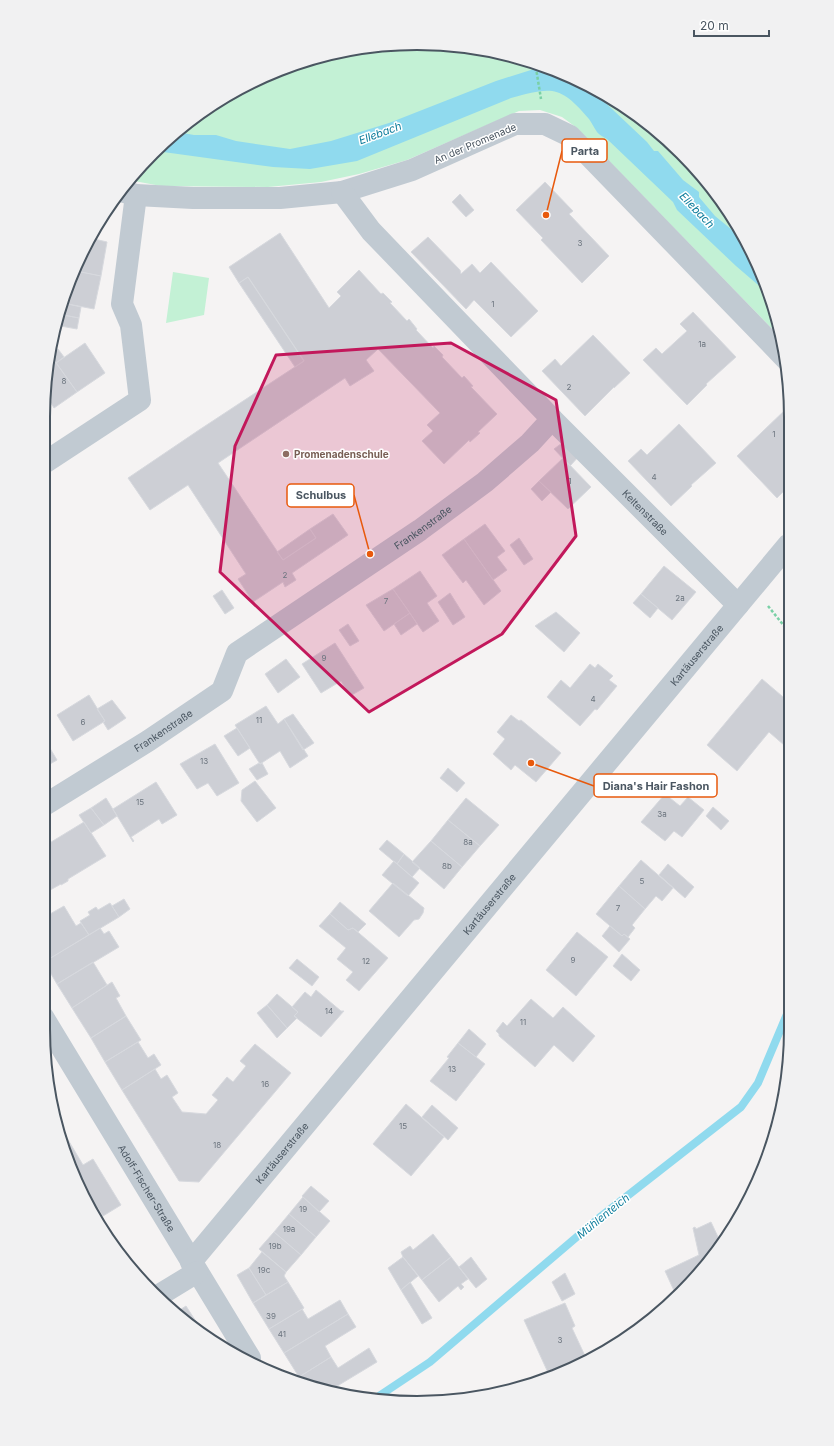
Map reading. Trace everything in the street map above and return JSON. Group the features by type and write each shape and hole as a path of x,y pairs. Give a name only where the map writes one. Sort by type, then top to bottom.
{"street":[{"name":"An der Promenade","path":"128,193 193,198 280,198 342,192 412,170 515,124 545,124 570,136 778,351"},
{"path":"342,192 371,231 552,419"},
{"path":"50,459 140,400 131,325 122,304 128,193"},
{"name":"Keltenstraße","path":"552,419 738,605"},
{"name":"Frankenstraße","path":"50,802 148,741 222,691 237,653 420,530 485,482 530,444 552,419"},
{"name":"Kartäuserstraße","path":"162,1293 194,1267 784,550"},
{"name":"Adolf-Fischer-Straße","path":"50,1030 248,1354"}],"path":[{"path":"536,70 540,92"},
{"path":"753,588 784,626"}],"highlighted area":[{"path":"451,343 556,400 576,536 502,634 369,712 220,572 235,446 276,355"}],"green space":[{"path":"393,51 441,51 489,57 535,69 600,99 640,126 677,157 708,194 735,234 765,299 773,330 577,128 562,117 540,110 519,111 407,160 359,174 321,182 268,187 161,186 136,181 157,157 213,112 255,88 299,69 345,57"},
{"path":"173,272 209,278 204,315 166,323"}],"water":[{"name":"Ellebach","path":"536,69 557,78 604,102 647,142 654,151 658,151 683,180 699,192 699,197 715,216 733,231 760,286 677,210 673,202 607,139 600,135 579,108 570,100 554,92 536,92 511,98 357,161 310,169 273,167 163,152 185,133 216,135 236,141 290,149 331,141 389,123 496,81"}],"building":[{"path":"545,182 573,211 569,214 609,256 582,283 541,240 543,238 516,210"},
{"path":"460,194 474,210 466,217 452,202"},
{"path":"280,233 329,308 341,296 337,292 359,270 381,294 383,293 392,302 390,303 407,321 409,319 417,329 416,330 433,348 434,346 443,355 442,357 462,378 464,376 473,386 471,387 497,414 478,432 480,433 470,442 469,440 444,464 422,441 433,431 427,425 440,413 378,349 366,360 374,371 350,386 345,378 218,463 283,560 316,538 310,529 333,514 348,535 292,573 296,580 285,587 283,582 253,602 238,579 246,574 188,485 150,510 128,478 304,361 248,277 239,283 229,267"},
{"path":"428,237 460,270 461,274 472,264 480,273 491,262 538,311 511,337 474,300 466,309 411,252"},
{"path":"96,239 107,242 101,276 80,272"},
{"path":"80,272 101,276 94,309 68,304"},
{"path":"248,277 304,361 295,367 239,283"},
{"path":"68,304 81,307 79,318 65,315"},
{"path":"693,312 736,357 706,384 707,385 687,405 643,360 656,348 662,354 687,331 680,324"},
{"path":"65,315 79,318 77,329 62,326"},
{"path":"593,335 630,373 585,416 542,371 555,359 561,366"},
{"path":"85,343 105,373 77,392 56,363"},
{"path":"58,349 64,357 56,363 54,361 56,350"},
{"path":"54,360 77,392 54,408 51,403"},
{"path":"784,411 784,491 777,498 737,456"},
{"path":"679,424 716,463 691,485 692,486 671,506 628,461 641,449 647,455"},
{"path":"566,440 580,455 570,466 554,449"},
{"path":"563,458 591,487 568,509 539,481"},
{"path":"539,481 551,492 542,501 531,489"},
{"path":"485,524 505,551 497,557 507,570 493,580 464,539"},
{"path":"310,529 316,538 283,560 277,552"},
{"path":"519,538 533,559 524,565 510,545"},
{"path":"464,539 501,591 484,605 466,580 463,583 442,555"},
{"path":"664,566 696,592 672,620 641,594"},
{"path":"420,571 437,596 427,603 439,621 423,632 393,589"},
{"path":"393,589 410,613 384,631 366,605"},
{"path":"222,590 234,608 225,614 213,596"},
{"path":"450,593 465,617 453,625 438,602"},
{"path":"641,594 658,608 650,618 633,603"},
{"path":"556,612 580,633 564,652 535,626"},
{"path":"410,613 417,624 401,635 394,624"},
{"path":"348,624 359,641 350,646 339,630"},
{"path":"335,643 364,688 350,696 341,681 321,693 302,664"},
{"path":"286,659 300,677 278,693 265,674"},
{"path":"590,664 595,668 598,664 613,676 609,680 617,686 597,710 595,709 580,726 547,697 561,680 570,688"},
{"path":"762,679 784,698 784,745 769,732 737,771 707,745"},
{"path":"89,695 105,721 73,741 57,715"},
{"path":"112,700 126,718 108,730 103,722 105,721 97,709"},
{"path":"266,706 278,724 284,719 308,756 290,768 280,751 260,764 235,725"},
{"path":"293,714 314,743 303,750 284,719"},
{"path":"511,715 519,721 521,720 561,753 536,782 515,765 511,770 493,754 505,739 497,732"},
{"path":"237,728 250,748 238,756 224,736"},
{"path":"215,744 239,783 217,796 208,783 197,789 180,764"},
{"path":"50,748 57,760 50,764"},
{"path":"259,763 262,763 268,774 257,780 249,769"},
{"path":"448,768 465,783 457,792 440,778"},
{"path":"255,781 276,808 257,822 241,801 242,790"},
{"path":"156,782 177,815 162,824 159,819 131,837 134,841 133,842 113,809"},
{"path":"665,794 680,806 688,797 704,810 682,837 674,831 665,841 641,822"},
{"path":"106,798 117,816 104,825 91,808"},
{"path":"466,798 499,825 480,846 448,820"},
{"path":"713,807 729,821 721,830 706,816"},
{"path":"91,808 104,825 91,833 79,815"},
{"path":"448,820 480,846 462,867 431,841"},
{"path":"84,822 106,856 68,879 68,881 50,890 50,843"},
{"path":"387,840 404,854 397,864 379,849"},
{"path":"431,841 462,867 444,889 412,862"},
{"path":"404,854 420,868 412,877 397,864"},
{"path":"641,860 673,888 662,901 656,896 645,909 619,886"},
{"path":"394,861 419,883 408,896 382,875"},
{"path":"668,864 694,887 685,898 659,875"},
{"path":"393,883 424,908 419,919 414,920 399,937 369,911"},
{"path":"619,886 645,909 632,925 635,928 628,937 624,934 622,936 596,914"},
{"path":"124,899 130,909 119,917 112,906"},
{"path":"340,902 366,924 358,932 353,928 348,930 330,914"},
{"path":"110,903 119,917 89,935 80,921 90,915 88,912 96,907 98,910"},
{"path":"64,906 76,926 81,923 89,935 50,958 50,914"},
{"path":"330,914 348,930 353,928 388,958 359,991 346,980 353,972 337,959 346,948 319,926"},
{"path":"610,926 622,936 624,934 630,939 619,952 602,936"},
{"path":"100,928 104,934 109,931 119,947 57,984 50,972 50,958"},
{"path":"577,932 608,957 576,996 546,970"},
{"path":"622,954 640,970 631,981 613,966"},
{"path":"297,959 319,977 312,986 289,968"},
{"path":"93,962 107,985 72,1008 57,984"},
{"path":"112,982 120,996 116,998 126,1016 91,1038 72,1008"},
{"path":"316,990 341,1011 344,1011 321,1037 294,1016 298,1012 292,1007 305,992 311,997"},
{"path":"277,994 298,1012 294,1016 297,1018 287,1028 267,1005"},
{"path":"531,999 553,1018 563,1007 595,1036 573,1062 554,1045 535,1067 499,1036 496,1031 503,1022 507,1026"},
{"path":"267,1005 287,1028 277,1038 257,1013"},
{"path":"126,1016 141,1040 105,1062 91,1038"},
{"path":"469,1029 486,1044 476,1057 458,1043"},
{"path":"138,1042 148,1058 154,1054 161,1065 122,1090 105,1062"},
{"path":"458,1043 485,1064 456,1101 430,1081 449,1058 447,1057"},
{"path":"255,1044 291,1073 199,1182 179,1181 122,1090 155,1069 161,1079 167,1075 178,1093 172,1097 182,1112 206,1114 218,1100 212,1095 227,1077 233,1082 246,1066 240,1061"},
{"path":"406,1104 444,1137 411,1176 373,1144"},
{"path":"432,1105 458,1128 448,1140 422,1117"},
{"path":"66,1137 83,1165 93,1159 121,1205 103,1216 78,1169"},
{"path":"311,1186 329,1201 319,1212 302,1196"},
{"path":"303,1197 330,1221 316,1237 289,1214"},
{"path":"289,1214 316,1237 301,1255 274,1232"},
{"path":"711,1222 718,1238 693,1271 674,1291 665,1271 699,1255 693,1228 695,1227 696,1229"},
{"path":"274,1232 301,1255 286,1272 259,1249"},
{"path":"433,1234 451,1257 422,1280 403,1257 401,1252 410,1246 413,1250"},
{"path":"262,1252 286,1272 284,1276 288,1282 266,1295 249,1268"},
{"path":"403,1257 418,1276 401,1290 388,1268"},
{"path":"451,1257 468,1279 461,1284 464,1287 461,1290 458,1286 439,1302 422,1280"},
{"path":"471,1257 487,1279 476,1288 459,1267"},
{"path":"249,1268 266,1295 253,1303 237,1275"},
{"path":"565,1273 575,1294 562,1301 552,1282"},
{"path":"288,1282 304,1308 269,1329 253,1303"},
{"path":"410,1282 432,1318 422,1324 401,1290"},
{"path":"340,1300 348,1314 284,1353 269,1329 302,1309 308,1319"},
{"path":"565,1303 575,1326 572,1328 585,1355 548,1372 524,1320"},
{"path":"186,1306 196,1321 194,1320 181,1309"},
{"path":"348,1314 356,1327 325,1346 331,1357 299,1377 284,1353"},
{"path":"369,1348 377,1362 336,1387 299,1377 331,1357 338,1368"}],"waterway":[{"name":"Mühlenteich","path":"382,1394 430,1362 599,1218 741,1107 758,1083 784,1021"}],"place":[{"name":"Parta","path":"546,215"},
{"name":"Promenadenschule","path":"286,454"},
{"name":"Schulbus","path":"370,554"},
{"name":"Diana's Hair Fashon","path":"531,763"}]}
